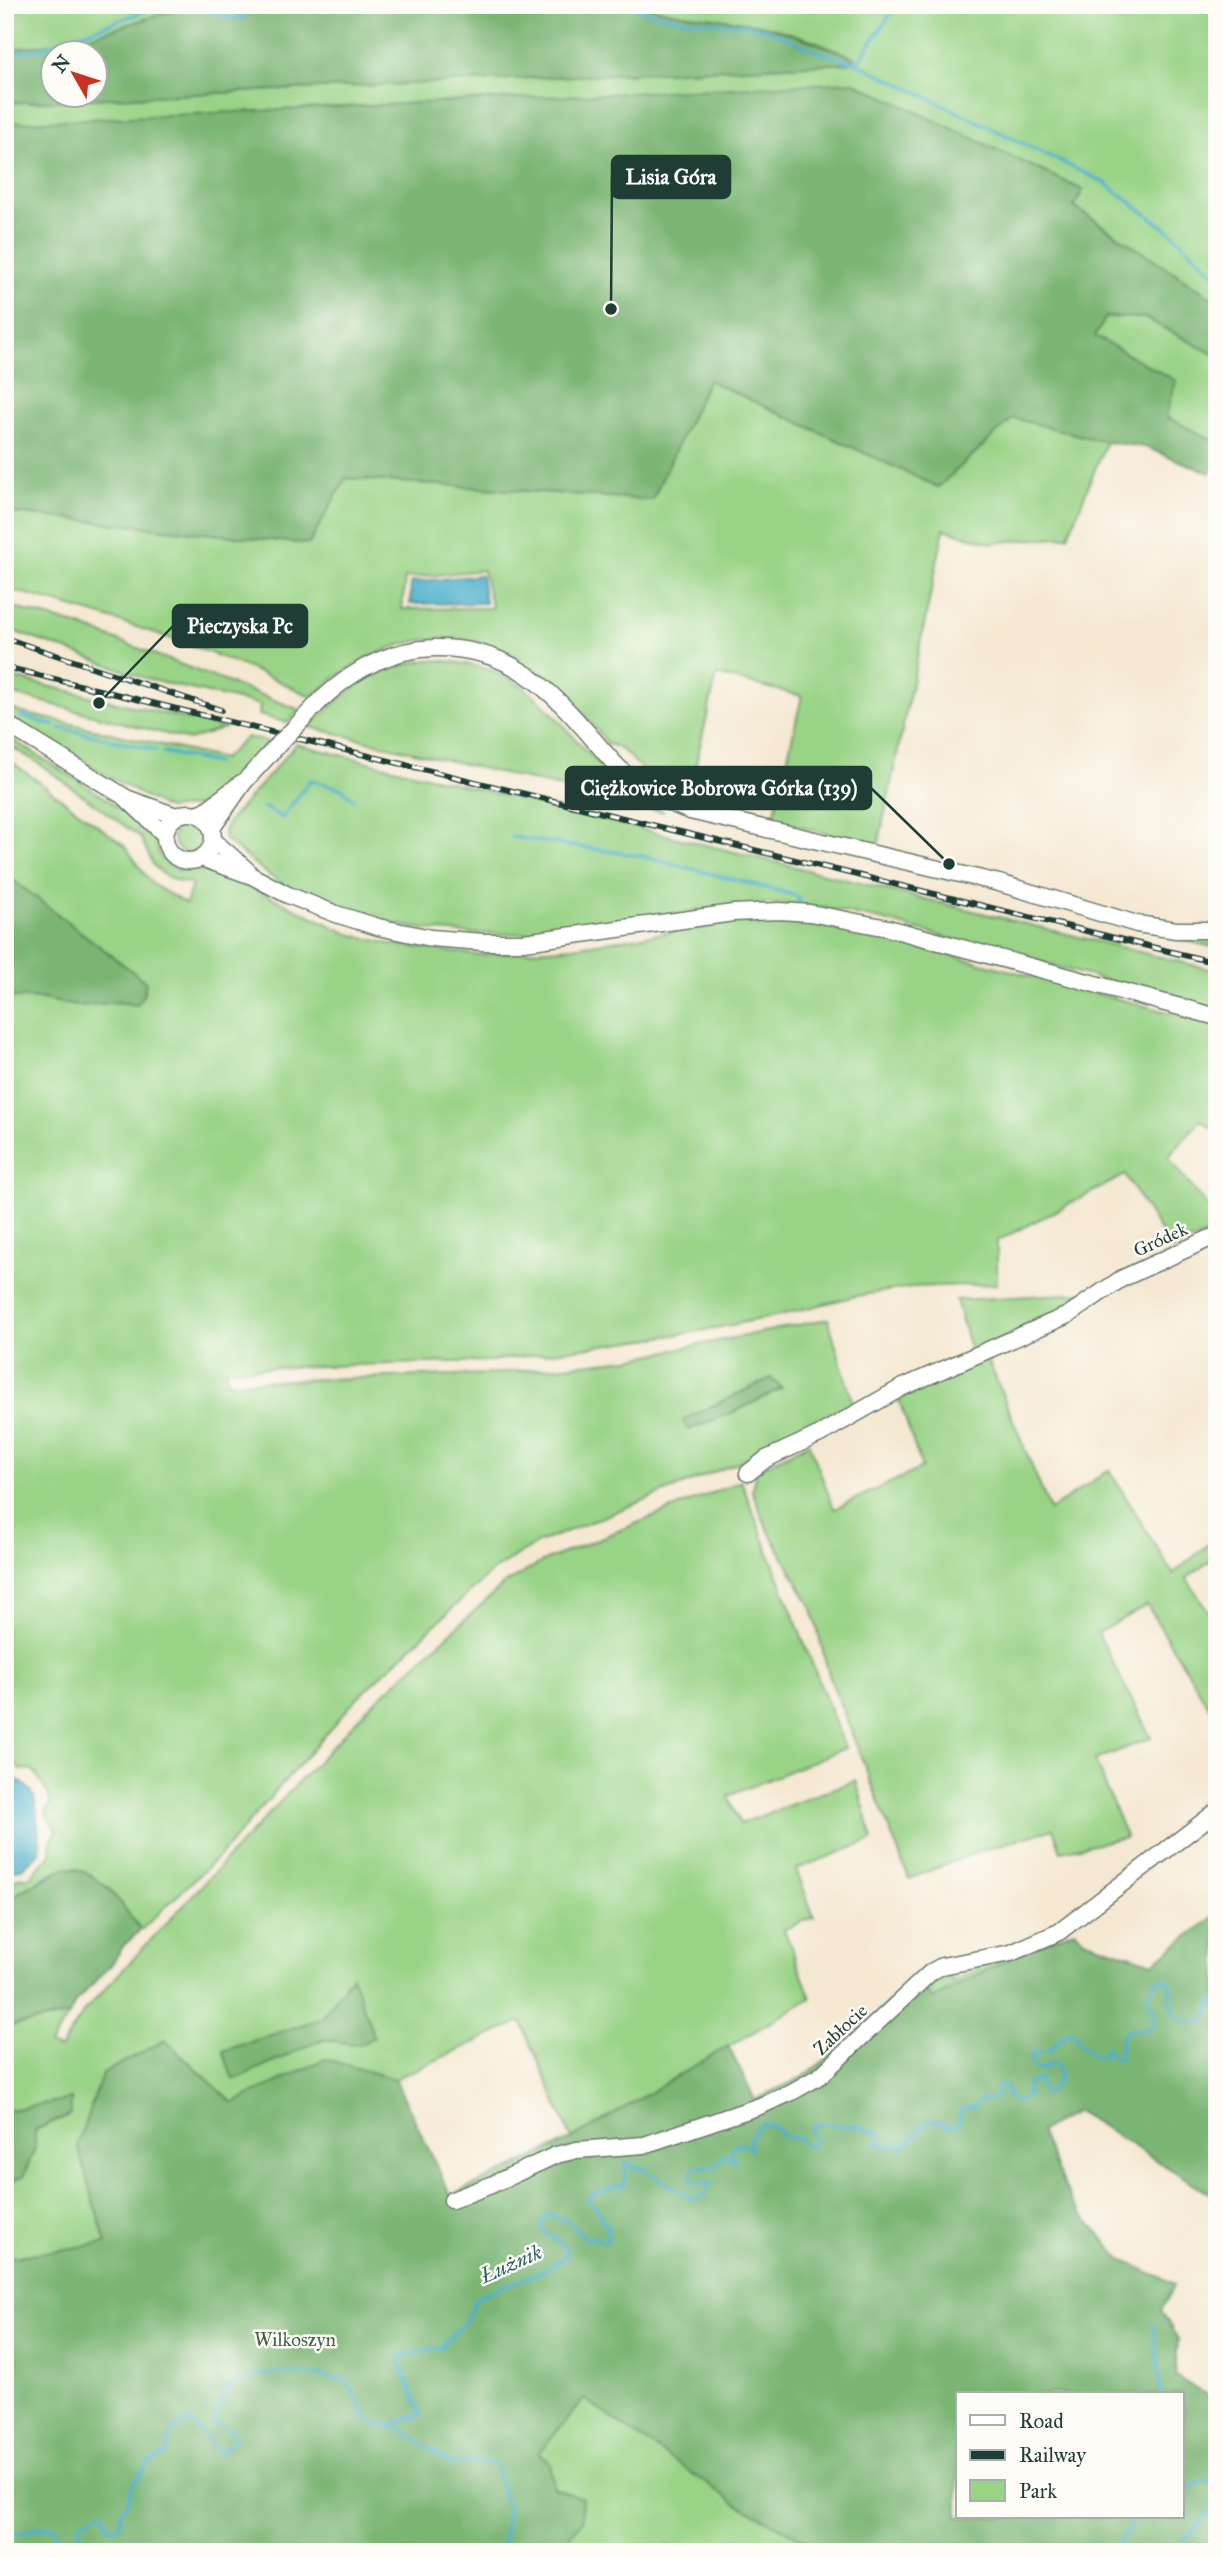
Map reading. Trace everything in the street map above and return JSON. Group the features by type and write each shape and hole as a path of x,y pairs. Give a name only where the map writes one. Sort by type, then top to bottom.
{"street":[{"path":"5,723 125,797 165,835 170,851 176,858 193,861 207,853 212,834 244,782 321,699 365,667 408,651 449,648 488,655 524,671 557,697 621,770 637,784 674,805 999,883 1137,924 1176,930 1217,930"},
{"path":"165,835 176,816 205,811 224,794 244,782"},
{"path":"125,797 176,816"},
{"path":"197,814 208,822 212,834 252,876"},
{"path":"201,858 252,876 310,905 404,934 456,941 503,942 553,939 704,916 758,911 829,915 888,928 1217,1017"},
{"name":"Gródek","path":"748,1473 765,1459 820,1434 901,1388 1068,1315 1121,1279 1217,1235"},
{"name":"Zabłocie","path":"452,2200 555,2155 577,2150 644,2145 760,2106 790,2093 820,2076 931,1972 943,1966 1011,1953 1059,1932 1217,1811"}],"green space":[{"path":"5,5 190,5 85,38 38,38 38,46 5,50"},
{"path":"190,5 219,5 237,9 244,5 642,5 764,26 799,36 855,58 850,63 108,98 108,38 85,38"},
{"path":"642,5 1217,5 1217,301 1073,206 1083,190 5,123 5,103 38,101 38,108 108,108 108,98 850,63 855,58 773,28"},
{"path":"38,46 38,101 5,103 5,50"},
{"path":"853,82 1083,190 1074,207 1217,301 1217,356 1145,318 1106,317 1095,336 1176,381 1166,417 1217,442 1217,459 1210,473 1145,447 1106,442 1013,418 938,487 708,380 652,500 346,478 309,544 5,512 5,123"},
{"path":"1106,317 1145,318 1217,356 1217,442 1166,417 1095,336"},
{"path":"708,380 938,487 1013,418 1106,442 1068,536 991,543 944,529 878,846 773,820 802,696 717,675 687,800 656,782 622,750 608,744 569,697 542,673 513,655 483,643 453,639 423,640 394,647 365,659 312,697 238,664 162,635 5,588 5,512 309,544 345,478 652,500","holes":["483,570 492,608 402,609 405,578"]},
{"path":"5,605 80,626 300,710 288,723 259,715 260,705 151,680 5,628"},
{"path":"429,660 494,671 517,683 554,715 620,785 664,812 309,727 363,682 392,668"},
{"path":"5,676 225,728 189,740 5,692"},
{"path":"5,706 19,712 223,759 247,737 269,742 209,802 202,806 167,809 5,715"},
{"path":"5,735 98,793 153,833 160,856 180,871 214,870 349,934 391,944 478,955 572,947 744,921 815,923 890,939 1217,1025 1217,1133 1201,1120 1168,1157 1217,1219 1217,1230 1172,1250 1125,1175 997,1241 997,1284 912,1287 856,1296 696,1332 490,1361 225,1369 228,1382 489,1374 629,1359 828,1319 854,1407 739,1462 538,1543 492,1571 358,1697 221,1854 141,1930 109,1888 76,1868 54,1872 7,1899 5,1887 17,1878 29,1877 51,1855 50,1844 57,1830 46,1810 50,1801 36,1775 31,1769 20,1770 15,1762 5,1758 5,997 43,999 76,1006 118,1002 137,1005 146,982 5,874 5,757 124,845 152,884 186,904 192,884 164,875 154,866 140,837 37,762 5,744","holes":["771,1378 769,1395 688,1430 683,1420"]},
{"path":"296,744 1217,971 1217,1010 885,921 799,905 726,907 596,927 485,934 415,928 344,911 308,898 286,886 225,840 224,832 228,822"},
{"path":"189,821 201,825 205,837 201,849 189,853 177,849 173,837 177,825"},
{"path":"5,874 146,982 144,994 137,1005 118,1002 76,1006 43,999 5,997"},
{"path":"1171,937 1217,937 1217,948"},
{"path":"1089,1293 1076,1306 971,1352 956,1300"},
{"path":"986,1355 1050,1510 1109,1470 1173,1574 1217,1537 1217,1556 1186,1578 1217,1624 1217,1720 1147,1605 1098,1633 1151,1738 1095,1760 1126,1837 1061,1851 1053,1829 983,1850 909,1879 829,1675 812,1608 767,1528 752,1491 756,1470 809,1443 834,1509 922,1468 897,1394"},
{"path":"771,1378 782,1388 736,1411 688,1430 683,1420"},
{"path":"741,1481 845,1748 728,1796 740,1824 856,1780 873,1840 796,1869 814,1917 784,1929 811,1998 572,2139 521,2021 395,2079 325,2059 233,2103 78,2145 106,2243 5,2258 5,2183 23,2176 35,2148 35,2130 71,2114 71,2099 5,2111 5,2027 69,2015 50,2045 60,2049 85,2010 368,1708 503,1585 544,1561","holes":["323,2018 360,2045 323,2039 233,2079 224,2051"]},
{"path":"65,1868 78,1870 100,1881 141,1930 124,1945 111,1965 76,2001 69,2015 5,2027 5,1898"},
{"name":"Wilkoszyn","path":"1217,1914 1217,2198 1077,2111 1040,2132 1071,2201 1122,2260 1175,2284 1161,2310 1178,2340 1175,2376 1217,2401 1217,2552 828,2552 738,2505 584,2399 539,2453 550,2463 554,2488 582,2498 582,2521 565,2542 540,2539 537,2552 5,2552 5,2258 106,2243 77,2145 103,2073 165,2040 233,2103 325,2059 395,2079 451,2196 572,2139 728,2046 755,2100 801,2078 837,2051 915,1978 932,1999 1017,1954 1074,1930 1084,1940 1153,1963"},
{"path":"1017,1954 932,2000 921,1986 947,1972 952,1982 976,1970 985,1962"},
{"path":"352,1975 374,2037 360,2045 323,2039 233,2080 223,2051 322,2018"},
{"path":"71,2099 71,2114 35,2130 35,2148 23,2177 5,2183 5,2111"},
{"path":"584,2398 738,2505 828,2552 765,2552 750,2541 730,2540 714,2552 685,2552 670,2545 647,2552 537,2552 554,2488 550,2463 539,2453"},
{"path":"729,2540 750,2541 765,2552 714,2552"}],"water":[{"path":"481,575 485,603 410,604 411,582"},
{"path":"5,1772 29,1788 35,1800 40,1850 37,1856 20,1869 5,1871"}],"waterway":[{"path":"5,53 40,49 156,7 170,5"},
{"path":"176,5 212,11 232,19 244,17 257,5"},
{"path":"627,5 686,20 745,25 770,31 819,52 857,63 1105,183 1172,233 1217,276"},
{"path":"857,63 897,5"},
{"path":"21,716 55,726"},
{"path":"61,728 155,750"},
{"path":"163,752 216,763"},
{"path":"264,807 282,818 310,780 343,789 353,799"},
{"path":"511,837 642,856 794,895 799,898 799,905"},
{"name":"Łużnik","path":"74,2552 80,2541 80,2523 100,2512 110,2527 117,2528 121,2521 120,2512 128,2502 131,2488 149,2461 166,2455 172,2430 188,2421 220,2453 236,2438 231,2431 214,2424 224,2393 234,2384 248,2378 282,2373 346,2380 369,2423 391,2425 421,2414 397,2357 441,2347 464,2323 478,2296 545,2270 566,2257 566,2248 543,2231 542,2221 547,2215 566,2220 588,2240 594,2237 605,2242 608,2239 605,2233 608,2228 601,2220 600,2211 587,2202 597,2193 611,2190 615,2185 623,2186 627,2171 624,2165 628,2162 633,2167 645,2169 690,2198 697,2199 706,2193 711,2183 703,2181 696,2184 691,2181 691,2173 696,2167 716,2167 724,2155 735,2161 731,2150 739,2143 750,2149 750,2137 761,2123 778,2129 783,2136 799,2138 809,2148 814,2143 811,2127 823,2123 859,2125 864,2130 879,2133 881,2137 876,2143 887,2147 896,2144 903,2148 927,2122 936,2121 949,2127 959,2124 960,2113 965,2107 973,2107 983,2099 993,2099 997,2095 997,2086 1003,2085 1007,2088 1007,2097 1013,2101 1020,2101 1028,2095 1030,2082 1040,2078 1040,2088 1045,2094 1048,2092 1054,2087 1059,2071 1055,2064 1038,2070 1029,2058 1035,2052 1048,2052 1071,2031 1084,2048 1095,2056 1103,2056 1106,2047 1115,2060 1119,2058 1122,2037 1128,2029 1146,2030 1152,2026 1154,2012 1148,1996 1154,1981 1164,1979 1170,1984 1175,2015 1187,2021 1201,2023 1212,2003 1217,2002"},
{"path":"1153,2324 1161,2392"},
{"path":"391,2425 402,2429 452,2465 473,2462 495,2464 507,2509 503,2540 509,2552"},
{"path":"1184,2492 1202,2481 1217,2483"},
{"path":"1173,2552 1217,2505"},
{"path":"1114,2552 1133,2521 1139,2518"},
{"name":"Łużnik","path":"5,2532 54,2528 58,2536 45,2552"},
{"path":"732,2552 746,2552"}],"railway":[{"path":"5,638 221,710"},
{"path":"5,667 1217,963"}],"place":[{"name":"Lisia Góra","path":"611,309"},
{"name":"Pieczyska Pc","path":"99,703"},
{"name":"Ciężkowice Bobrowa Górka (139)","path":"949,864"}]}
